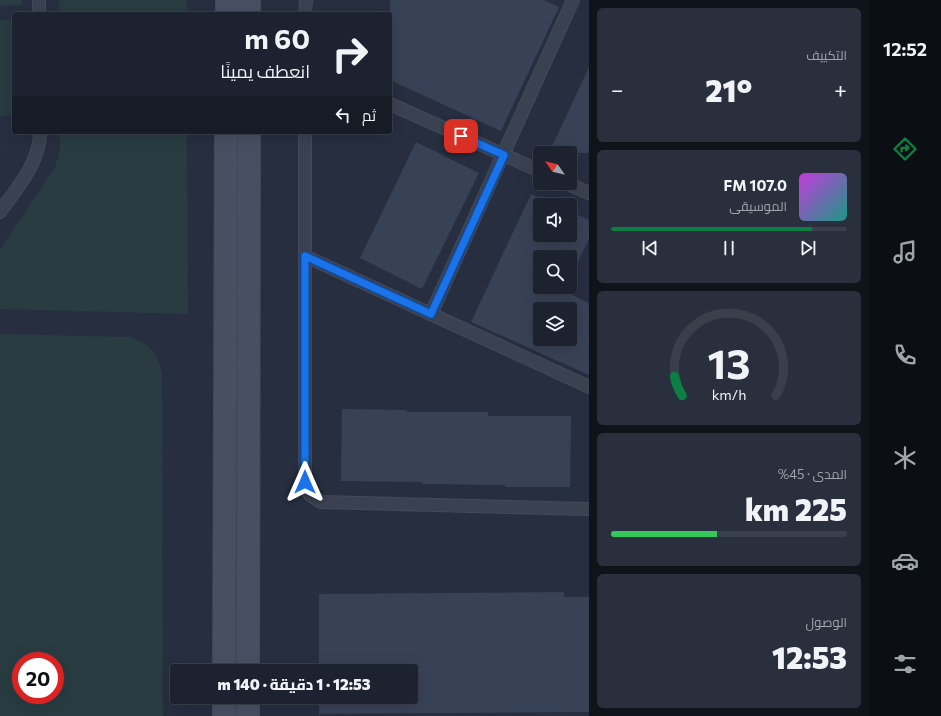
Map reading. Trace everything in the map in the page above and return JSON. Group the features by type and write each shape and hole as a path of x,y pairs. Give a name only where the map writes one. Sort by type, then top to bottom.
{"main road":[{"path":"227,0 227,12"},
{"path":"249,0 249,12"},
{"path":"224,664 226,134"},
{"path":"248,664 249,134"},
{"path":"224,704 224,716"},
{"path":"248,704 248,716"}],"lane":[{"path":"39,0 39,12"},
{"path":"306,0 306,12"},
{"path":"431,314 573,0"},
{"path":"392,105 533,168"},
{"path":"0,212 32,165 38,153 40,134"},
{"path":"305,134 305,482 310,495 321,502 589,509"},
{"path":"577,188 589,193"},
{"path":"305,256 589,387"}],"green space":[{"path":"0,0 22,0 22,5 0,6"},
{"path":"59,0 187,0 187,12 59,12"},
{"path":"0,20 12,21 12,115 0,116"},
{"path":"60,134 187,134 188,314 0,309 0,250 55,167 60,151"},
{"path":"0,334 131,337 149,347 156,355 162,374 163,716 0,716"}],"building":[{"path":"390,0 544,0 559,7 501,131 392,81 392,12 390,12"},
{"path":"589,67 589,153 577,153 577,146 552,146"},
{"path":"416,142 479,173 422,289 360,258"},
{"path":"531,194 540,198 533,198 533,242 577,242 577,214 589,220 589,239 577,264 577,250 533,250 533,294 570,294 589,303 589,375 471,322"},
{"path":"342,409 407,410 406,412 488,412 488,416 571,416 570,487 505,487 505,485 341,481"},
{"path":"564,592 564,597 589,597 589,712 319,714 319,704 418,704 418,664 319,664 319,594"}],"route":[{"path":"305,482 305,256 431,314 504,155 461,136"}]}
